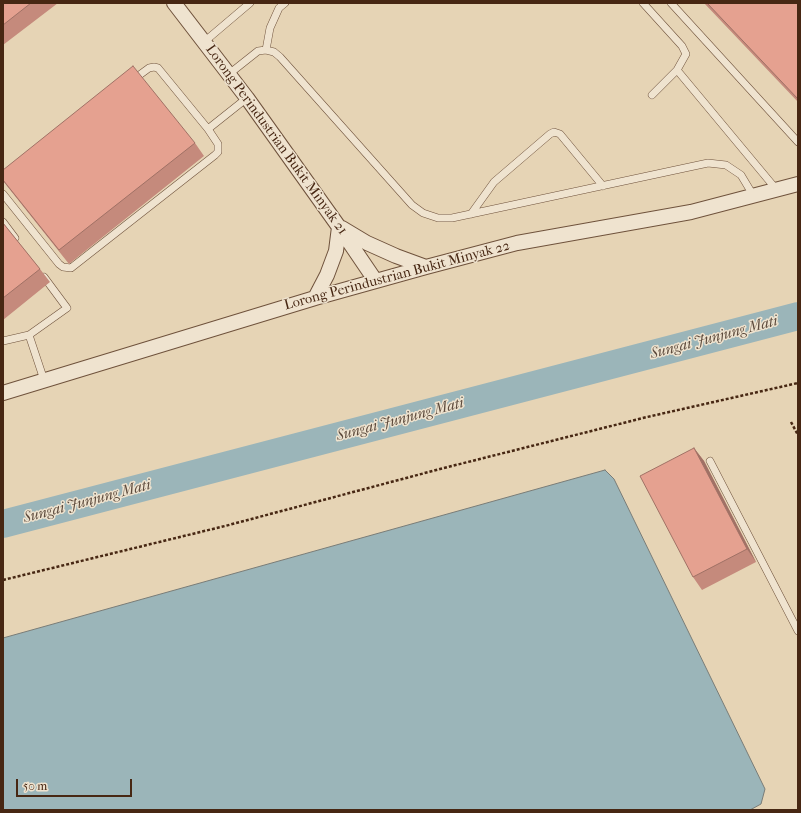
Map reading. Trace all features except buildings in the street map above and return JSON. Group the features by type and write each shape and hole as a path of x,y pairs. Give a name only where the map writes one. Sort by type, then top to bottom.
{"street":[{"name":"Lorong Perindustrian Bukit Minyak 21","path":"174,3 247,98 340,226 375,280"},
{"name":"Lorong Perindustrian Bukit Minyak 22","path":"3,393 315,298 426,266 517,243 691,212 798,184"},
{"path":"315,298 327,275 334,257 340,226 367,243 396,256 426,266"}],"lane":[{"path":"204,42 250,3"},
{"path":"266,50 270,28 279,8 285,3"},
{"path":"643,3 682,46 686,54 677,70 652,95"},
{"path":"671,3 798,142"},
{"path":"229,74 258,51 266,50 274,52 412,204 423,214 438,218 452,218 708,163 726,165 741,174 753,195"},
{"path":"3,194 59,264 63,267 72,268 218,152 218,144 208,129 158,68 149,68 125,86"},
{"path":"677,70 776,189"},
{"path":"208,129 247,98"},
{"path":"471,214 494,182 554,132 560,134 603,186"},
{"path":"3,222 21,247"},
{"path":"3,341 29,335 67,308 40,271"},
{"path":"29,335 44,380"},
{"path":"710,461 798,631"}],"path":[{"path":"3,580 225,526 456,465 647,417 798,383"},
{"path":"791,422 798,435"}],"water":[{"path":"605,470 614,479 765,789 761,804 750,810 3,810 3,638"}],"waterway":[{"name":"Sungai Junjung Mati","path":"3,524 798,316"}]}
